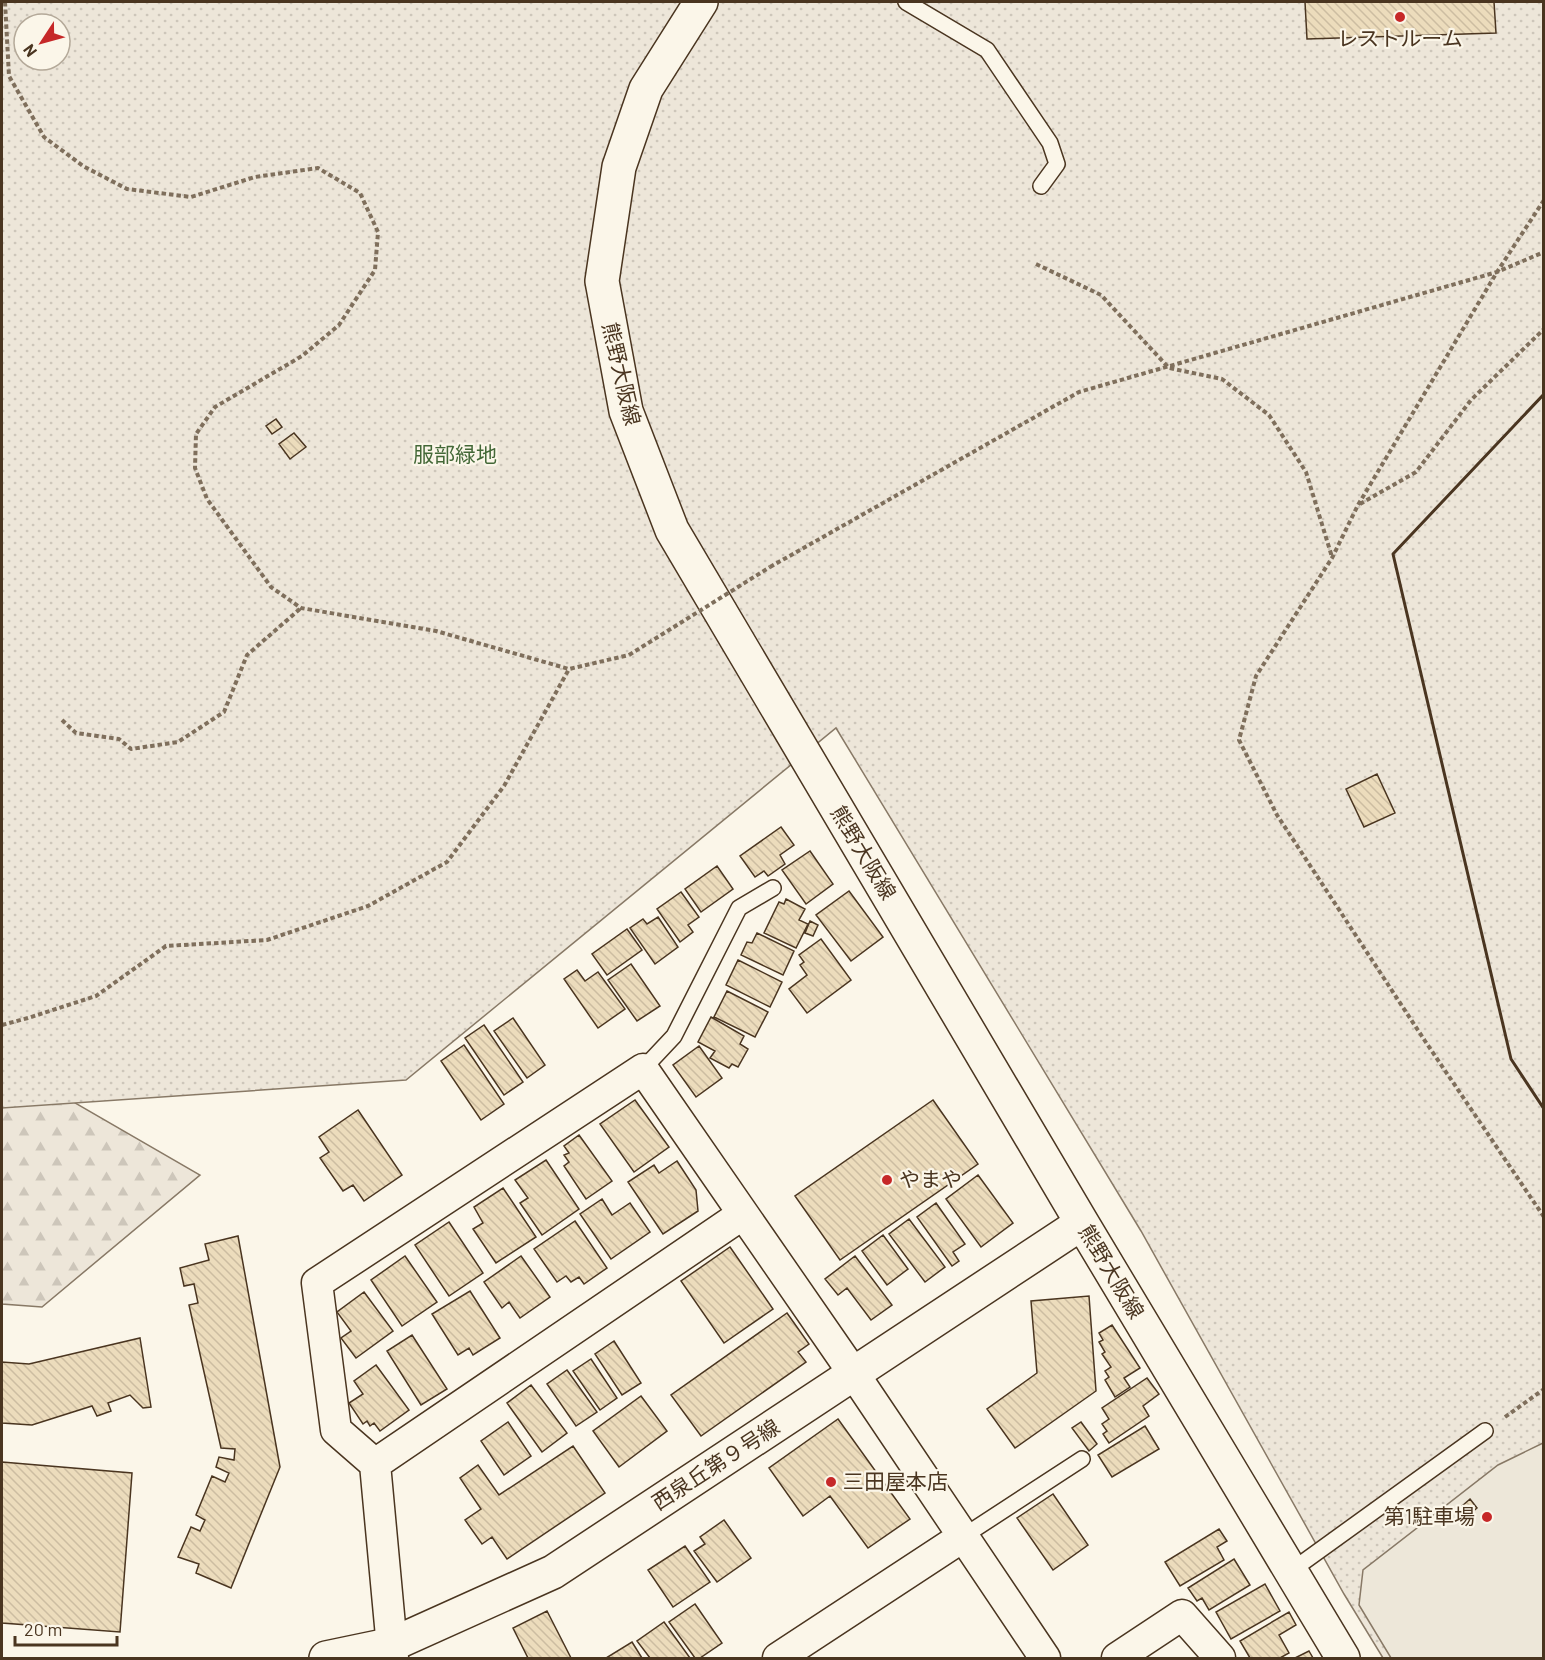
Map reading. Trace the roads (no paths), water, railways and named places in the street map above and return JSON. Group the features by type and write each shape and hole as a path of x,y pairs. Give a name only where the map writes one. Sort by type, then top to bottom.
{"main road":[{"name":"熊野大阪線","path":"701,2 645,89 619,166 602,281 626,411 672,530 1343,1659"},
{"name":"西泉丘第９号線","path":"326,1659 393,1651 553,1572 1082,1223"}],"street":[{"path":"393,1651 375,1464 336,1430 317,1283 643,1069 854,1374 1045,1659"},
{"path":"375,1464 743,1214"},
{"path":"778,1659 964,1536"},
{"path":"1117,1659 1182,1615 1220,1659"}],"lane":[{"path":"906,2 987,50 1050,143 1057,164 1041,186"},
{"path":"643,1069 674,1036 739,908 773,888"},
{"path":"1291,1571 1485,1431"},
{"path":"964,1536 1082,1459"}],"place":[{"name":"レストルーム","path":"1400,17"},
{"name":"やまや","path":"887,1180"},
{"name":"三田屋本店","path":"831,1482"},
{"name":"第1駐車場","path":"1487,1517"}],"park label":[{"name":"服部緑地","path":"455,455"}]}
